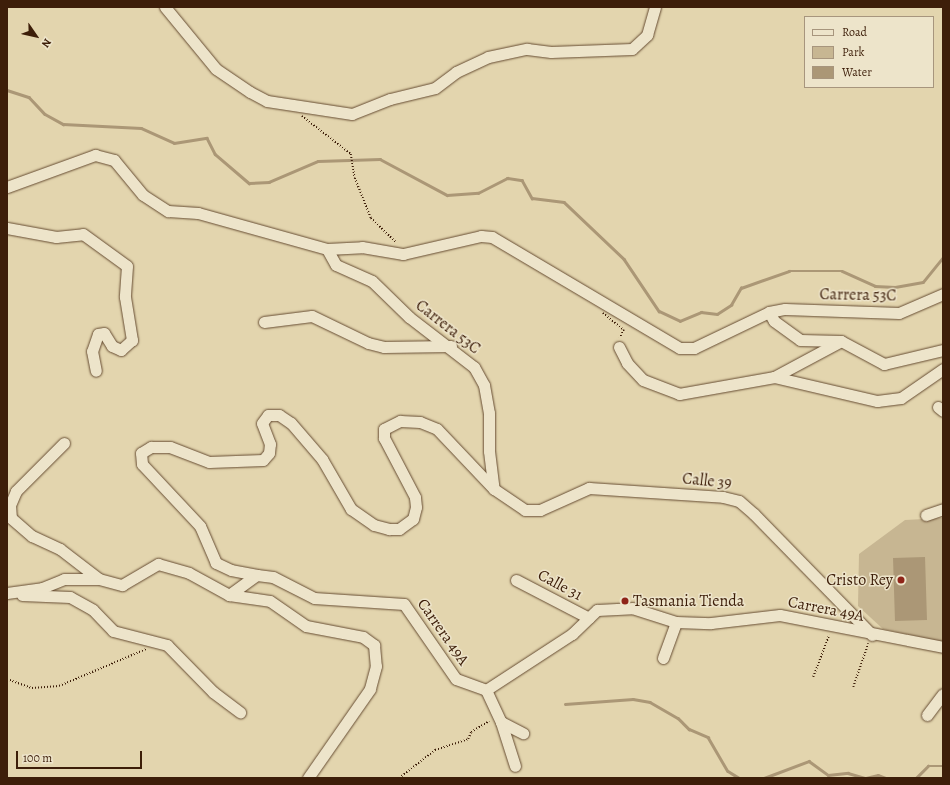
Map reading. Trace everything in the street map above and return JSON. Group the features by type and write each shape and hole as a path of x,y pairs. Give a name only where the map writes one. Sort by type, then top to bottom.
{"street":[{"path":"165,7 216,69 267,101 352,114 390,99 435,88 456,72 488,57 527,49 551,52 632,49 647,35 655,7"},
{"path":"7,187 95,155 105,156 120,166 142,195 168,211 198,213 327,249 362,247 403,254"},
{"path":"7,228 56,237 83,234 127,266 125,297 132,340 121,350 112,346 104,333 98,334 92,351 96,371"},
{"name":"Carrera 53C","path":"403,254 492,237 680,348 694,348 769,312 785,309 899,313 943,294"},
{"name":"Carrera 53C","path":"327,249 336,265 372,281 409,317 451,346 474,367 484,385 494,489"},
{"path":"769,312 774,322 800,340 842,341 884,364 943,350"},
{"path":"264,322 312,316 368,343 384,347 451,346"},
{"path":"619,347 627,363 642,380 679,394 774,377 842,341"},
{"path":"774,377 877,401 901,398 943,369"},
{"name":"Calle 39","path":"257,575 231,570 216,563 200,526 142,464 141,453 151,447 170,447 210,462 263,460 269,453 270,444 262,423 268,415 278,415 291,423 322,459 351,509 374,525 399,529 414,519 416,507 415,497 384,438 384,429 400,421 420,422 437,428 494,489 525,510 540,510 589,488 739,501 872,635"},
{"path":"64,443 16,491 10,505 11,518 32,536 60,549 99,579"},
{"path":"926,515 943,509"},
{"path":"10,592 42,588 64,579 99,579 122,584 158,564 189,573 229,595 270,601 306,626 363,637 374,645 376,666 370,689 308,778"},
{"path":"229,595 257,575"},
{"name":"Carrera 49A","path":"257,575 273,577 314,598 404,604 456,680 486,690 572,634 597,610 632,608 676,622 712,623 780,615 833,624 872,635 943,647"},
{"name":"Calle 31","path":"516,580 588,618"},
{"path":"10,592 30,597 70,597 93,610 113,631 167,645 213,692 240,712"},
{"path":"662,658 676,622"},
{"path":"486,690 501,722 515,766"},
{"path":"927,715 943,694"},
{"path":"501,722 523,733"}],"path":[{"path":"286,104 351,154 355,178 371,218 400,246 403,254"},
{"path":"600,302 604,317 624,330 619,347"},
{"path":"813,677 833,624"},
{"path":"853,687 872,635"},
{"path":"7,679 32,688 59,686 147,649 167,645"},
{"path":"399,778 435,750 468,740 471,732 489,721 492,702"}],"green space":[{"name":"Cristo Rey","path":"943,518 943,642 883,629 858,606 859,554 905,520"}],"water":[{"path":"925,557 927,620 895,621 893,558"}],"waterway":[{"path":"7,90 29,97 45,114 63,124 141,128 174,143 207,138 215,154 249,183 269,182 318,161 380,159 447,195 478,193 507,178 522,180 532,198 564,202 624,259 659,311 680,321 701,312 717,314 731,305 741,288 789,271 842,271 875,286 895,287 923,282 943,257"},
{"path":"565,704 633,699 650,702 678,718 689,729 708,737 728,771 739,778"},
{"path":"764,778 809,761 828,775 848,773 865,778"},
{"path":"916,778 928,766 943,766"},
{"path":"866,778 878,775 886,778"}],"place":[{"name":"Cristo Rey","path":"901,580"},
{"name":"Tasmania Tienda","path":"625,601"}]}
